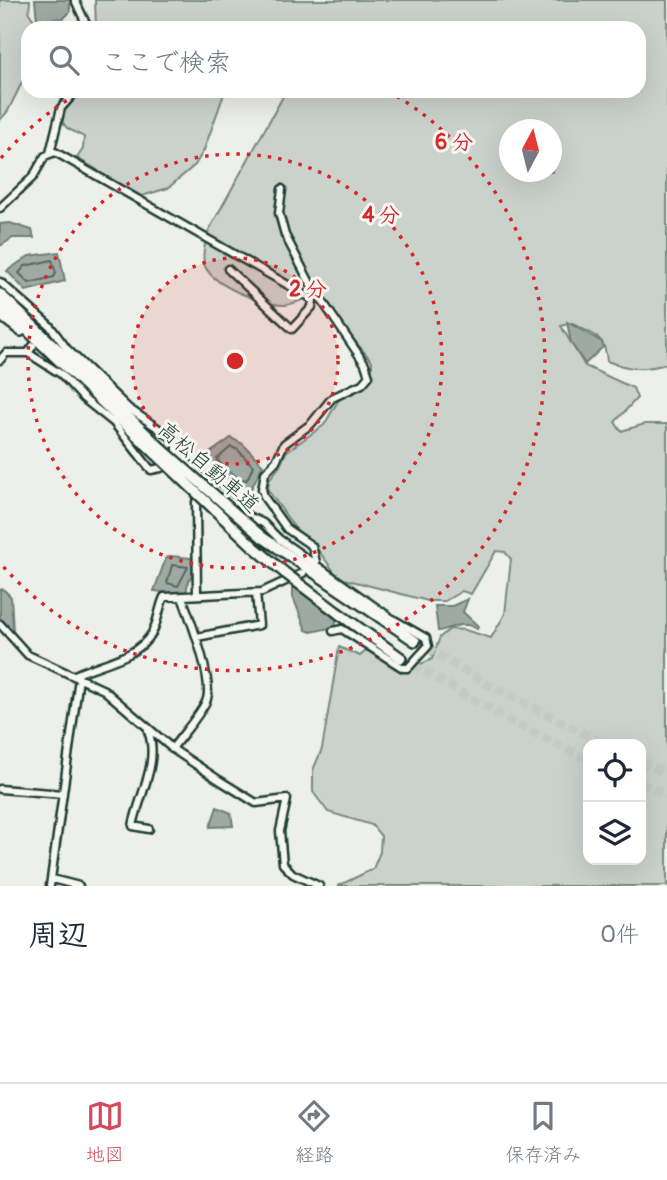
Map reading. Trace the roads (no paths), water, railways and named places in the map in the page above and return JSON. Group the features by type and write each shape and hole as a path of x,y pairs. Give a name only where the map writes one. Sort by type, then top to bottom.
{"highway":[{"path":"0,294 9,316"},
{"path":"0,304 9,316 28,331"},
{"name":"高松自動車道","path":"28,331 75,378 159,452 262,537 415,641"},
{"name":"高松自動車道","path":"28,331 159,452 254,547 401,658"}],"street":[{"path":"75,0 85,21"},
{"path":"0,208 33,177 50,152 61,108 70,98"},
{"path":"50,152 63,156 309,297 313,304 292,329 228,269"},
{"path":"282,190 281,225 310,283 349,345 365,364 369,376 362,384 332,398 311,424 284,444 263,482 264,497 287,529 312,546 314,564"},
{"path":"0,282 50,326 66,349 128,408 177,441 177,453 210,484 248,516 263,523 279,539 344,587 426,638 428,646 408,668 403,668 342,629 333,631"},
{"path":"45,333 50,326"},
{"path":"28,353 33,346"},
{"path":"0,360 6,354 28,353 61,374 84,399 114,423 151,470 161,468 177,453"},
{"path":"197,595 196,502 210,484"},
{"path":"77,676 140,646 153,632 162,599 268,591 303,573"},
{"path":"197,637 259,625 256,593"},
{"path":"172,749 207,700 207,684 197,637 189,609 182,597"},
{"path":"0,624 28,655 104,690 172,749 256,803 287,799 280,831 283,864 319,886"},
{"path":"77,676 51,883 79,886"},
{"path":"146,726 153,745 133,826 149,829"},
{"path":"0,789 63,794"}],"water":[{"path":"35,0 70,0 70,12 64,18 37,20"},
{"path":"10,223 32,230 34,238 13,238 0,246 0,224"},
{"path":"59,252 65,281 26,291 7,271 29,256"},
{"path":"567,322 602,342 603,347 585,364 571,343"},
{"path":"231,438 243,444 263,465 251,489 226,477 207,455"},
{"path":"166,558 191,558 197,569 188,581 186,595 154,591"},
{"path":"304,583 339,608 335,627 311,632 306,630 293,597 293,588"},
{"path":"3,589 11,597 13,630 0,623 0,590"},
{"path":"468,599 463,612 478,626 477,629 462,625 438,631 435,606 452,606"},
{"path":"217,807 231,813 233,826 210,827"}],"tunnel":[{"path":"415,641 491,686 595,739"},
{"path":"401,658 518,725 583,758"},
{"path":"646,764 667,773"},
{"path":"646,785 667,795"}]}
